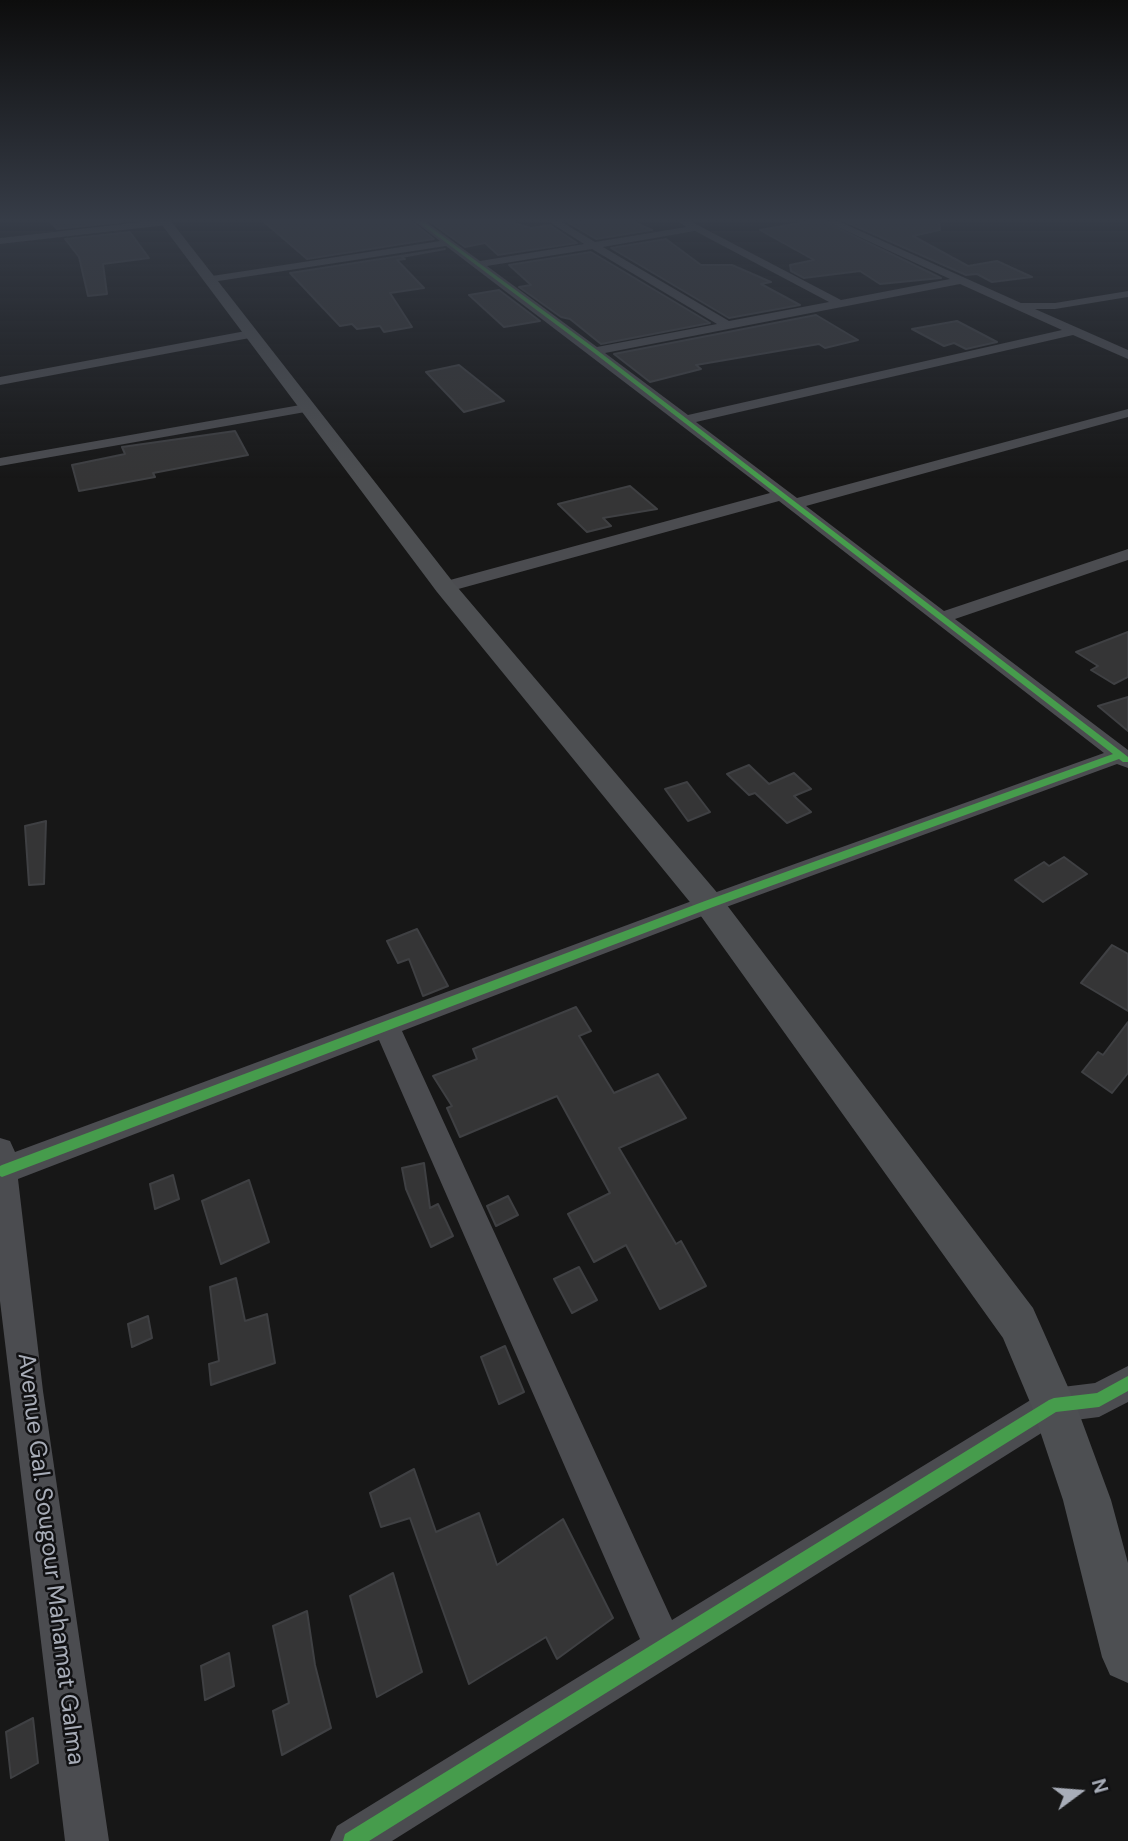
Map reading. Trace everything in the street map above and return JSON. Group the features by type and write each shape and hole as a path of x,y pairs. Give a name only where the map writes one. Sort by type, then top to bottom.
{"main road":[{"path":"232,307 306,408 445,587 709,904 1018,1324 1054,1405 1087,1500 1128,1657"}],"street":[{"path":"535,307 686,420 1124,758"},
{"path":"696,307 727,325"},
{"path":"595,351 818,307"},
{"path":"1020,307 1128,355"},
{"path":"686,420 1073,331"},
{"path":"0,381 251,334"},
{"path":"0,461 306,408"},
{"path":"445,587 1128,413"},
{"path":"941,618 1128,554"},
{"path":"1,1161 386,1026 709,904 1124,758"},
{"path":"386,1026 664,1647"},
{"name":"Avenue Gal. Sougour Mahamat Galma","path":"1,1161 26,1391 87,1841"},
{"path":"352,1841 1054,1405 1099,1400 1128,1383"}],"building":[{"path":"322,307 399,307 412,327 384,332 380,326 357,329 352,324 340,326"},
{"path":"482,307 521,307 540,321 504,327"},
{"path":"547,307 683,307 710,323 601,344 570,319 561,317"},
{"path":"710,307 790,307 729,318"},
{"path":"816,315 858,340 825,348 819,344 696,365 701,369 650,382 614,354"},
{"path":"957,321 997,342 966,349 954,343 944,346 912,329"},
{"path":"459,365 504,401 464,412 426,372"},
{"path":"235,431 248,455 153,473 155,477 79,491 72,465 125,454 122,447"},
{"path":"630,486 657,509 603,518 611,526 587,532 558,504"},
{"path":"1128,632 1128,677 1114,684 1091,670 1098,666 1076,652"},
{"path":"1128,697 1128,731 1098,706"},
{"path":"749,765 769,784 794,773 811,789 794,796 811,812 787,823 755,793 749,795 727,774"},
{"path":"687,782 710,812 688,821 665,789"},
{"path":"46,821 44,884 29,885 25,826"},
{"path":"1064,857 1087,874 1043,902 1015,880 1044,862 1049,866"},
{"path":"417,929 448,986 423,996 409,959 398,963 387,941"},
{"path":"1112,945 1128,954 1128,1011 1081,983"},
{"path":"576,1007 591,1031 579,1036 614,1093 658,1074 686,1118 619,1148 676,1244 681,1241 706,1286 660,1309 626,1245 594,1262 568,1214 610,1193 557,1096 460,1137 447,1108 452,1106 433,1076 477,1059 473,1049"},
{"path":"1128,1022 1128,1073 1112,1093 1082,1072 1098,1052 1103,1055"},
{"path":"424,1163 430,1208 438,1204 453,1236 431,1247 406,1189 402,1168"},
{"path":"173,1175 179,1199 155,1209 150,1184"},
{"path":"249,1180 269,1242 221,1264 202,1201"},
{"path":"508,1196 518,1215 496,1226 487,1206"},
{"path":"579,1267 597,1300 572,1313 554,1279"},
{"path":"236,1278 245,1321 267,1314 275,1363 211,1385 209,1364 219,1361 210,1287"},
{"path":"148,1316 152,1338 132,1347 128,1324"},
{"path":"505,1346 524,1392 499,1404 481,1357"},
{"path":"414,1469 436,1532 479,1513 497,1565 563,1519 613,1618 557,1659 546,1637 469,1684 410,1518 381,1527 370,1493"},
{"path":"393,1573 422,1672 377,1697 350,1596"},
{"path":"307,1611 315,1665 331,1728 282,1755 273,1711 289,1703 273,1626"},
{"path":"229,1653 234,1686 205,1700 201,1666"},
{"path":"33,1718 38,1763 11,1778 6,1732"}],"cycle path":[{"path":"535,307 1126,760"},
{"path":"2,1171 709,904 1120,755"},
{"path":"352,1841 1054,1405 1099,1400 1128,1383"}]}
